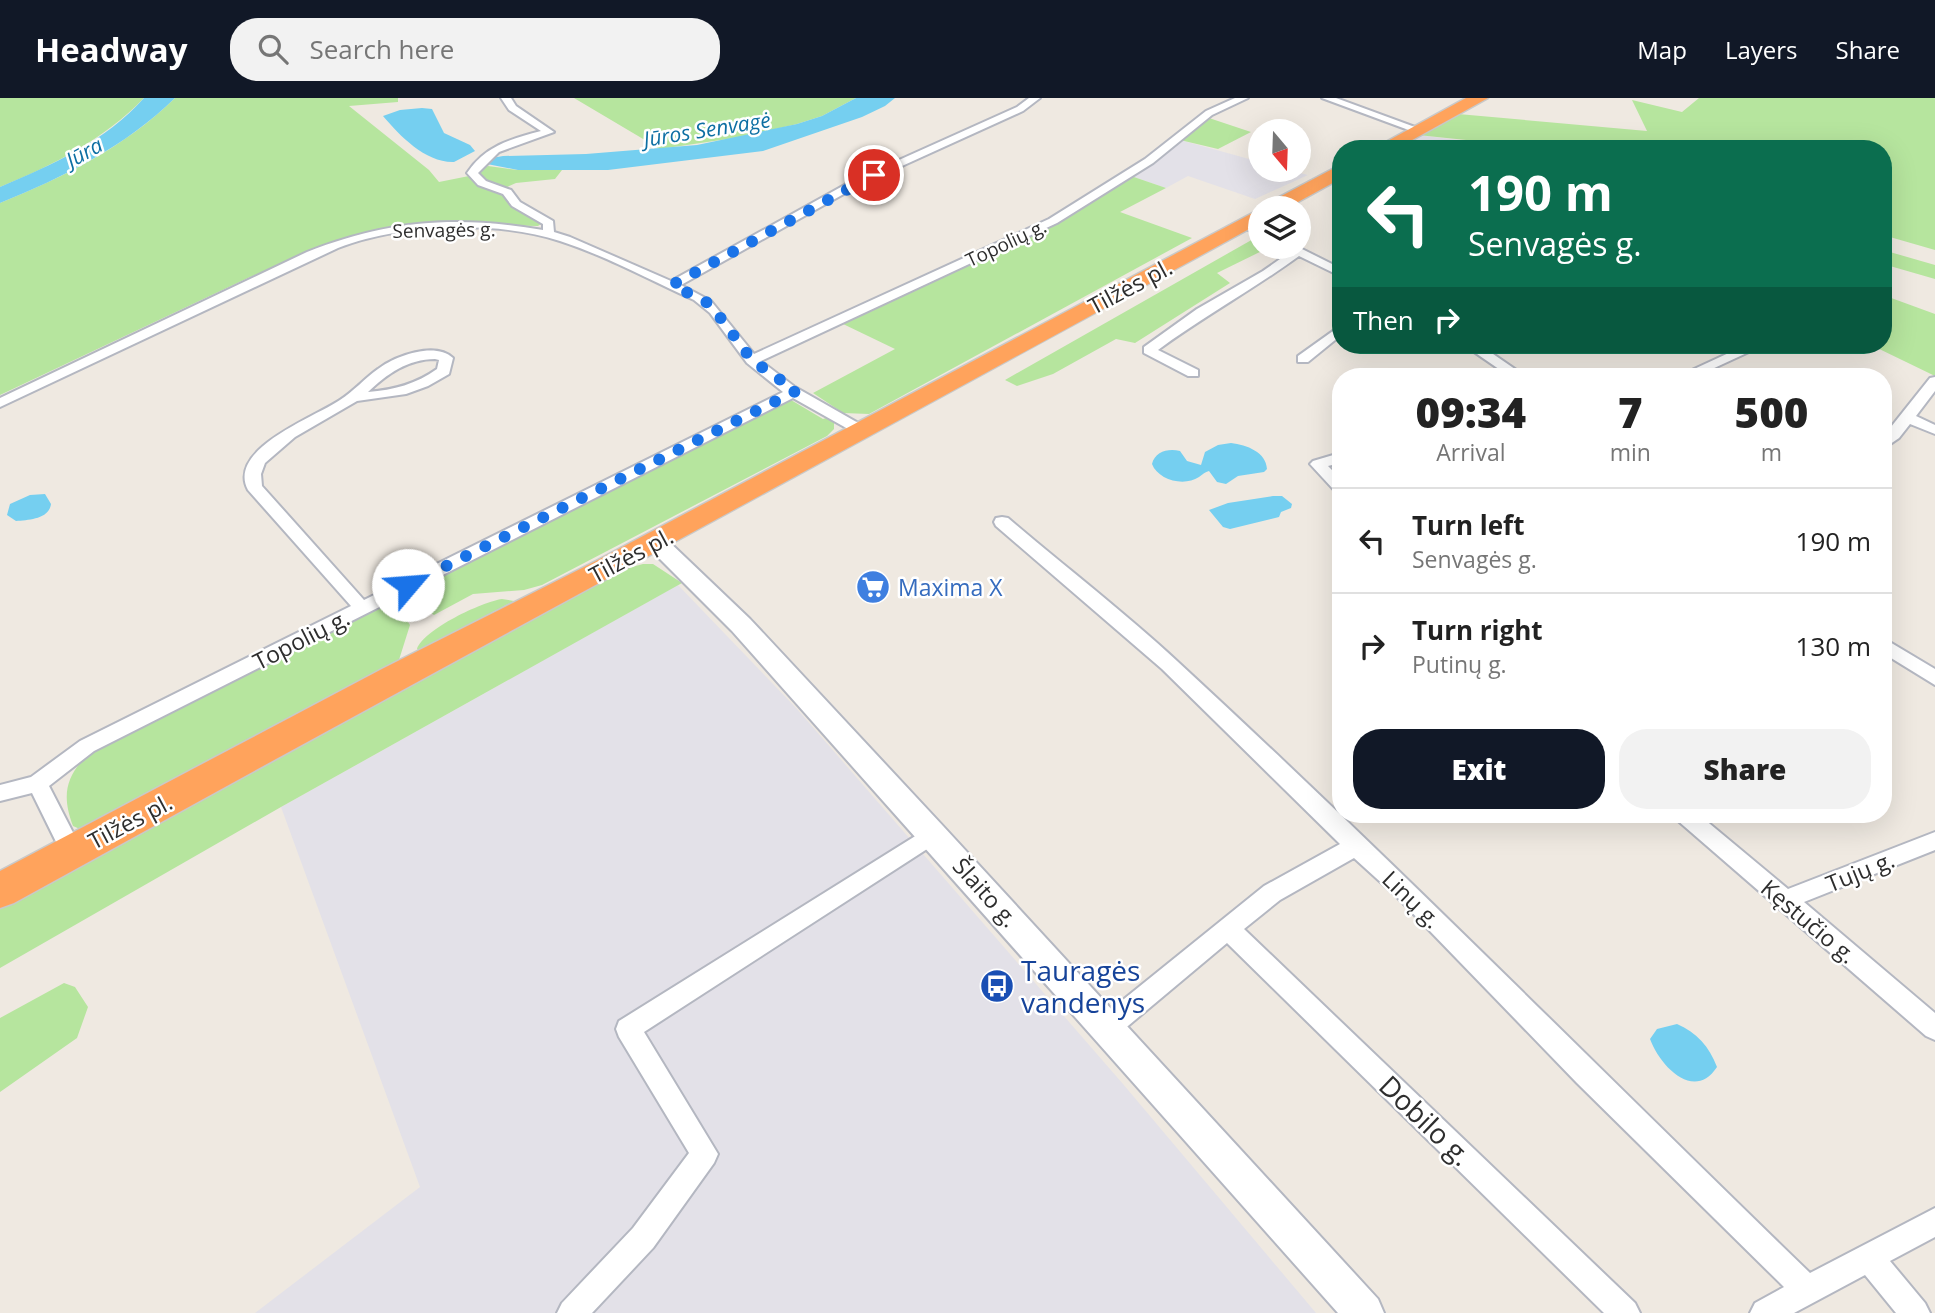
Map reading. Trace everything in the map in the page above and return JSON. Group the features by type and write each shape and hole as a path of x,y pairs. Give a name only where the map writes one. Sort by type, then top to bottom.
{"highway":[{"path":"1399,140 1479,98"},
{"path":"1295,196 1332,175"},
{"name":"Tilžės pl.","path":"0,891 394,678 1248,227"}],"main road":[{"name":"Šlaito g.","path":"656,542 741,625 933,834 1364,1313"}],"street":[{"path":"506,98 512,108 549,132 498,147 482,157 472,173 482,183 507,192 516,204 549,223 548,233"},
{"path":"672,285 855,184 1020,109 1035,98"},
{"name":"Topolių g.","path":"752,360 1053,221 1149,161 1209,113 1243,98"},
{"path":"1327,98 1418,130"},
{"name":"Senvagės g.","path":"0,403 311,255 374,232 434,227 512,229 548,233 672,285 710,304 752,360 796,391 862,431"},
{"path":"1311,258 1332,268"},
{"path":"1194,373 1149,350 1202,312 1267,274 1283,259"},
{"path":"1303,359 1332,336"},
{"path":"1485,354 1506,368"},
{"path":"1704,368 1736,354"},
{"path":"355,397 387,394 417,387 443,371 446,358 440,355 423,356 398,363 374,377 355,397 276,444 259,459 253,470 253,479 254,487 362,608"},
{"path":"1892,435 1935,381"},
{"name":"Topolių g.","path":"37,783 87,746 796,391"},
{"path":"1908,418 1935,430"},
{"path":"1332,460 1318,464 1332,479"},
{"name":"Linų g.","path":"1002,522 1169,664 1332,823"},
{"path":"1892,650 1935,678"},
{"path":"0,793 37,783 72,852"},
{"name":"Linų g.","path":"1332,823 1405,890 1586,1074 1808,1291"},
{"name":"Kęstučio g.","path":"1694,823 1935,1028"},
{"path":"572,1313 643,1238 705,1154 628,1029 933,834"},
{"name":"Tujų g.","path":"1785,901 1935,841"},
{"path":"1107,1028 1272,894 1356,846"},
{"name":"Dobilo g.","path":"1227,928 1625,1313"},
{"path":"1765,1313 1935,1222"},
{"path":"1868,1257 1915,1313"}],"shaded area":[{"path":"1418,135 1457,140 1409,140"},
{"path":"1180,140 1248,159 1248,182 1293,182 1262,196 1248,197 1188,176 1166,188 1131,176"},
{"path":"678,585 797,709 1123,1084 1316,1313 255,1313 420,1187 281,807"}],"green space":[{"path":"0,98 144,98 95,139 40,170 0,187"},
{"path":"175,98 398,98 398,102 349,106 429,170 439,182 479,174 482,168 488,166 518,170 562,170 555,179 516,183 498,191 514,206 542,223 538,226 417,224 349,237 250,277 0,395 0,203 47,183 115,146 156,116"},
{"path":"574,98 856,98 822,116 797,124 741,137 660,149"},
{"path":"1699,98 1935,98 1935,250 1892,238 1892,140 1466,140 1418,135 1458,114 1647,131 1632,100 1682,112"},
{"path":"1206,117 1248,131 1248,134 1218,149 1180,140"},
{"path":"1131,176 1166,188 1120,212 1192,238 869,414 843,413 813,393 895,349 841,323 1058,223"},
{"path":"1248,242 1248,258 1217,273 1230,283 1135,343 1116,339 1053,374 1017,386 1005,380"},
{"path":"1892,253 1935,265 1935,279 1892,267"},
{"path":"1892,298 1935,314 1935,376 1890,354 1892,354"},
{"path":"791,400 823,419 829,417 834,422 834,429 827,436 542,585 524,590 473,594 434,615 424,608 405,618 410,625 398,663 82,830 73,826 67,804 68,786 76,769 90,752"},
{"path":"653,564 682,583 0,968 0,909 617,571"},
{"path":"502,599 514,601 419,651 417,649 430,633 442,625 481,605"},
{"path":"64,983 75,987 88,1007 77,1038 0,1092 0,1018"}],"water":[{"name":"Jūra","path":"144,98 175,98 136,131 93,159 0,203 0,187 58,161 95,139 113,127"},
{"path":"856,98 895,98 862,117 763,151 608,170 518,170 487,164 492,158 503,156 586,154 697,145 797,124 822,116"},
{"path":"432,109 444,133 470,145 475,151 454,162 433,158 414,147 383,116 400,110"},
{"path":"1231,443 1255,450 1263,458 1267,469 1264,472 1238,476 1226,484 1217,482 1209,471 1193,480 1179,482 1160,474 1152,464 1159,453 1171,450 1180,451 1187,461 1201,465 1205,452 1218,445"},
{"path":"45,494 51,504 47,513 42,516 16,521 7,515 10,504 30,495"},
{"path":"1282,496 1292,504 1291,508 1281,512 1279,517 1230,529 1223,527 1209,510 1228,503"},
{"path":"1677,1024 1702,1041 1710,1053 1717,1067 1708,1077 1688,1081 1661,1060 1650,1039 1657,1029"}],"place":[{"name":"Maxima X","path":"873,587"},
{"name":"Tauragės vandenys","path":"997,986"}],"route":[{"path":"408,585 796,391 775,379 752,360 710,304 672,285 874,175"}],"water label":[{"name":"Jūros Senvagė","path":"707,129"}]}
